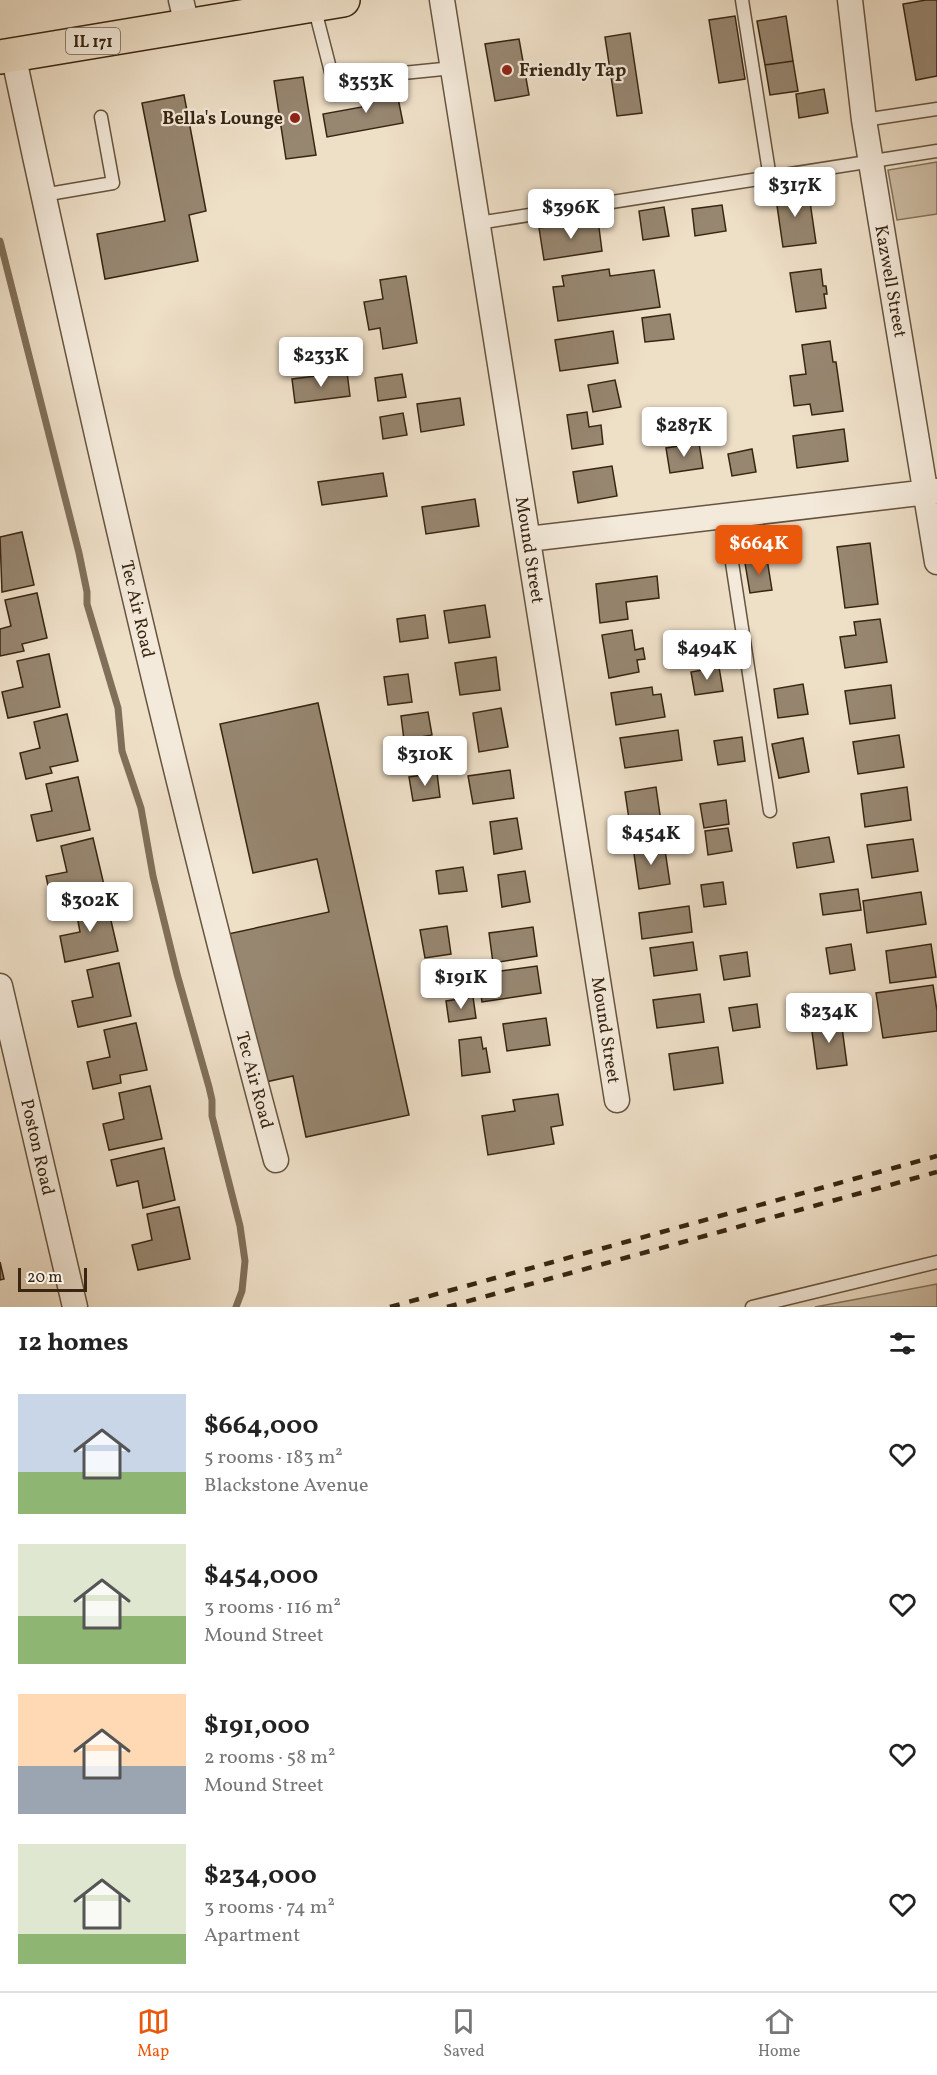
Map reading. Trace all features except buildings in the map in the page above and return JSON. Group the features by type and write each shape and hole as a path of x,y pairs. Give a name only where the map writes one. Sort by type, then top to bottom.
{"main road":[{"name":"IL 171","path":"6,56 184,12 328,2"}],"street":[{"name":"Mound Street","path":"442,0 617,1100"},
{"name":"Kazwell Street","path":"850,0 870,163 932,492 937,562"},
{"name":"Tec Air Road","path":"6,56 43,195 224,968 276,1160"},
{"path":"528,539 932,492"},
{"name":"Poston Road","path":"0,986 75,1307"}],"lane":[{"path":"742,0 770,178"},
{"path":"328,2 333,80 453,68"},
{"path":"864,120 937,109"},
{"path":"43,195 113,183 101,117"},
{"path":"478,223 937,151"},
{"path":"725,517 770,811"},
{"path":"752,1307 937,1262"}],"shaded area":[{"path":"937,162 937,214 897,220 888,170"},
{"path":"937,1284 937,1307 815,1307"}],"waterway":[{"path":"0,241 79,553 87,592 87,604 118,708 122,751 141,808 153,876 177,974 209,1087 212,1116 240,1226 245,1261 242,1291 236,1307"}],"railway":[{"path":"390,1307 937,1156"},
{"path":"447,1307 937,1172"}],"place":[{"name":"Friendly Tap","path":"507,70"},
{"name":"Bella's Lounge","path":"295,118"}]}
